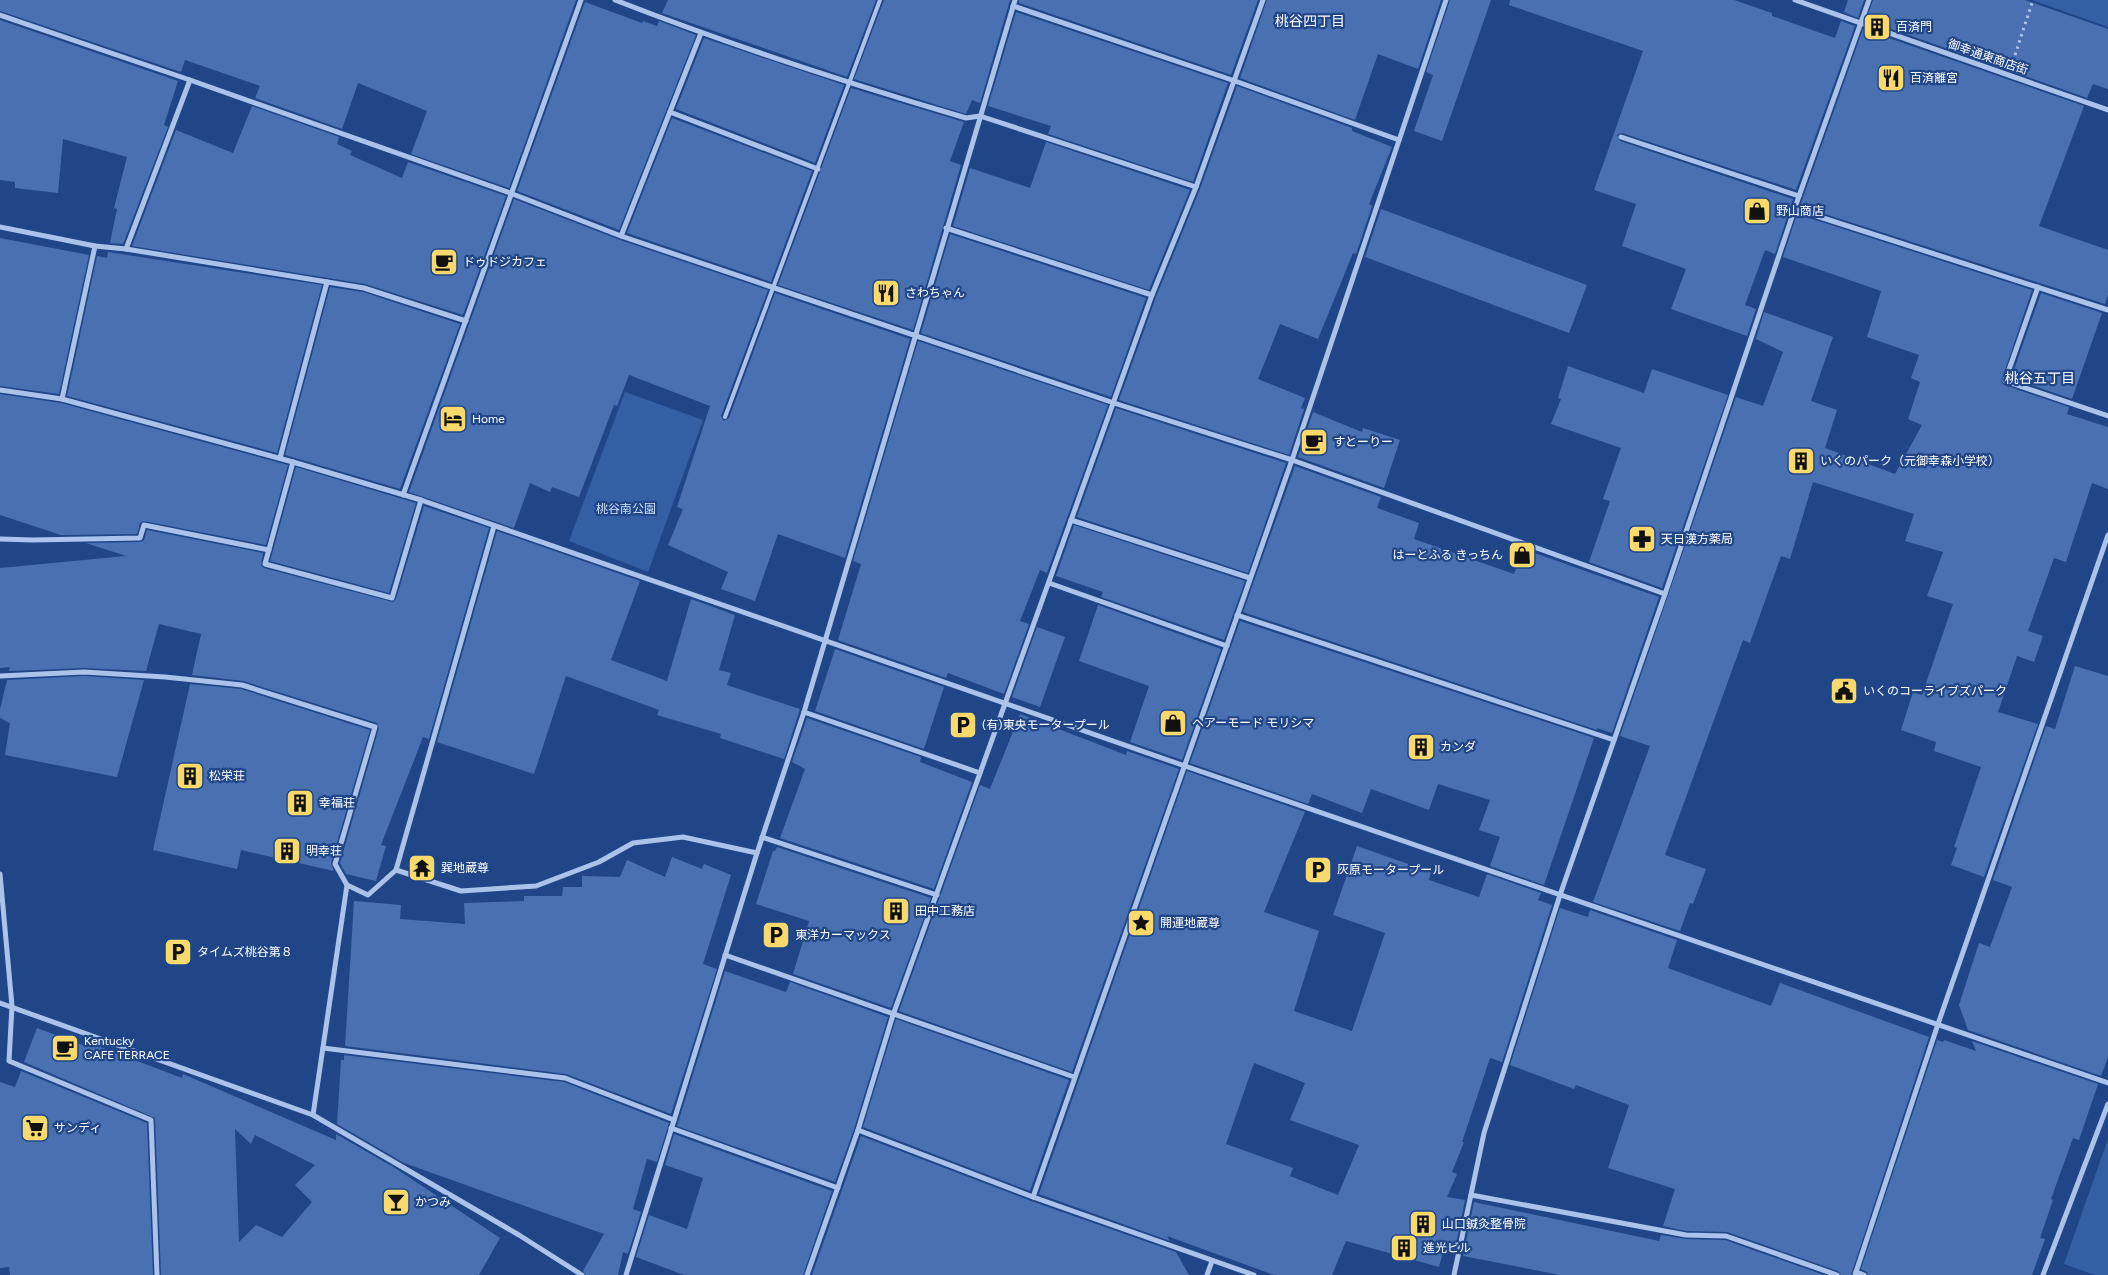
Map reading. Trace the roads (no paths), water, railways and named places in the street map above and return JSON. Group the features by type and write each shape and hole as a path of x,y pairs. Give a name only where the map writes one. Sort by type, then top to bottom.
{"street":[{"path":"403,495 510,193 581,0"},
{"path":"615,0 701,33 850,84 966,118 980,116 1196,187"},
{"path":"807,1275 858,1130 893,1015 1152,295 1196,187 1263,0"},
{"path":"1033,1197 1292,460 1446,0"},
{"name":"御幸通東商店街","path":"1795,0 2108,110"},
{"path":"1454,1275 1484,1133 1560,895 1868,0"},
{"path":"626,1275 762,837 826,640 946,228 1014,3 1399,140"},
{"path":"0,15 510,193 621,236 1114,403 1292,460 1665,594"},
{"path":"621,236 701,33"},
{"path":"126,249 190,80"},
{"path":"670,112 818,169"},
{"path":"1621,137 1799,196"},
{"path":"1795,209 2108,310"},
{"path":"0,227 95,246 126,249 364,288 466,321"},
{"path":"946,228 1152,295"},
{"path":"62,400 95,246"},
{"path":"280,458 327,282"},
{"path":"2038,287 2004,381 2108,416"},
{"path":"0,390 62,400 280,458 421,500 1006,702 1185,766 2108,1083"},
{"path":"293,462 265,564 392,598 421,500"},
{"path":"1072,520 1250,578"},
{"path":"0,539 140,538 144,525 269,550"},
{"path":"0,676 84,672 165,677 242,685 375,727 335,864 347,885 368,895 396,870 494,526"},
{"path":"1864,1275 1855,1274 1938,1024 2108,535"},
{"path":"1049,583 1227,646"},
{"path":"1237,616 1614,740"},
{"path":"804,712 980,773"},
{"path":"396,870 461,891 536,886 599,862 633,843 683,837 757,853"},
{"path":"762,837 937,895"},
{"path":"0,874 12,1006 9,1061 151,1120 157,1275"},
{"path":"313,1115 347,885"},
{"path":"725,955 1074,1077"},
{"path":"0,1003 313,1115 519,1235 582,1275"},
{"path":"323,1048 565,1078 674,1120"},
{"path":"2043,1275 2108,1104"},
{"path":"671,1128 838,1188"},
{"path":"858,1130 1033,1197 1254,1275"},
{"path":"1471,1195 1686,1235 1726,1236 1837,1275"},
{"path":"1207,1275 1212,1261"}],"lane":[{"path":"725,417 880,0"}],"place":[{"name":"百済門","path":"1877,27"},
{"name":"百済離宮","path":"1891,78"},
{"name":"野山商店","path":"1757,211"},
{"name":"ドゥドジカフェ","path":"444,262"},
{"name":"さわちゃん","path":"886,293"},
{"name":"Home","path":"453,419"},
{"name":"すとーりー","path":"1314,442"},
{"name":"いくのパーク（元御幸森小学校）","path":"1801,461"},
{"name":"天日漢方薬局","path":"1642,539"},
{"name":"はーとふる きっちん","path":"1522,555"},
{"name":"いくのコーライブズパーク","path":"1844,691"},
{"name":"ヘアーモード モリシマ","path":"1173,723"},
{"name":"(有)東央モータープール","path":"963,725"},
{"name":"カンダ","path":"1421,747"},
{"name":"松栄荘","path":"190,776"},
{"name":"幸福荘","path":"300,803"},
{"name":"明幸荘","path":"287,851"},
{"name":"巽地蔵尊","path":"422,868"},
{"name":"灰原モータープール","path":"1318,870"},
{"name":"田中工務店","path":"896,911"},
{"name":"開運地蔵尊","path":"1141,923"},
{"name":"東洋カーマックス","path":"776,935"},
{"name":"タイムズ桃谷第８","path":"178,952"},
{"name":"Kentucky CAFE TERRACE","path":"65,1048"},
{"name":"サンディ","path":"35,1128"},
{"name":"かつみ","path":"396,1202"},
{"name":"山口鍼灸整骨院","path":"1423,1224"},
{"name":"進光ビル","path":"1404,1248"}],"district":[{"name":"桃谷四丁目","path":"1310,21"},
{"name":"桃谷五丁目","path":"2040,378"}],"park label":[{"name":"桃谷南公園","path":"626,509"}]}
